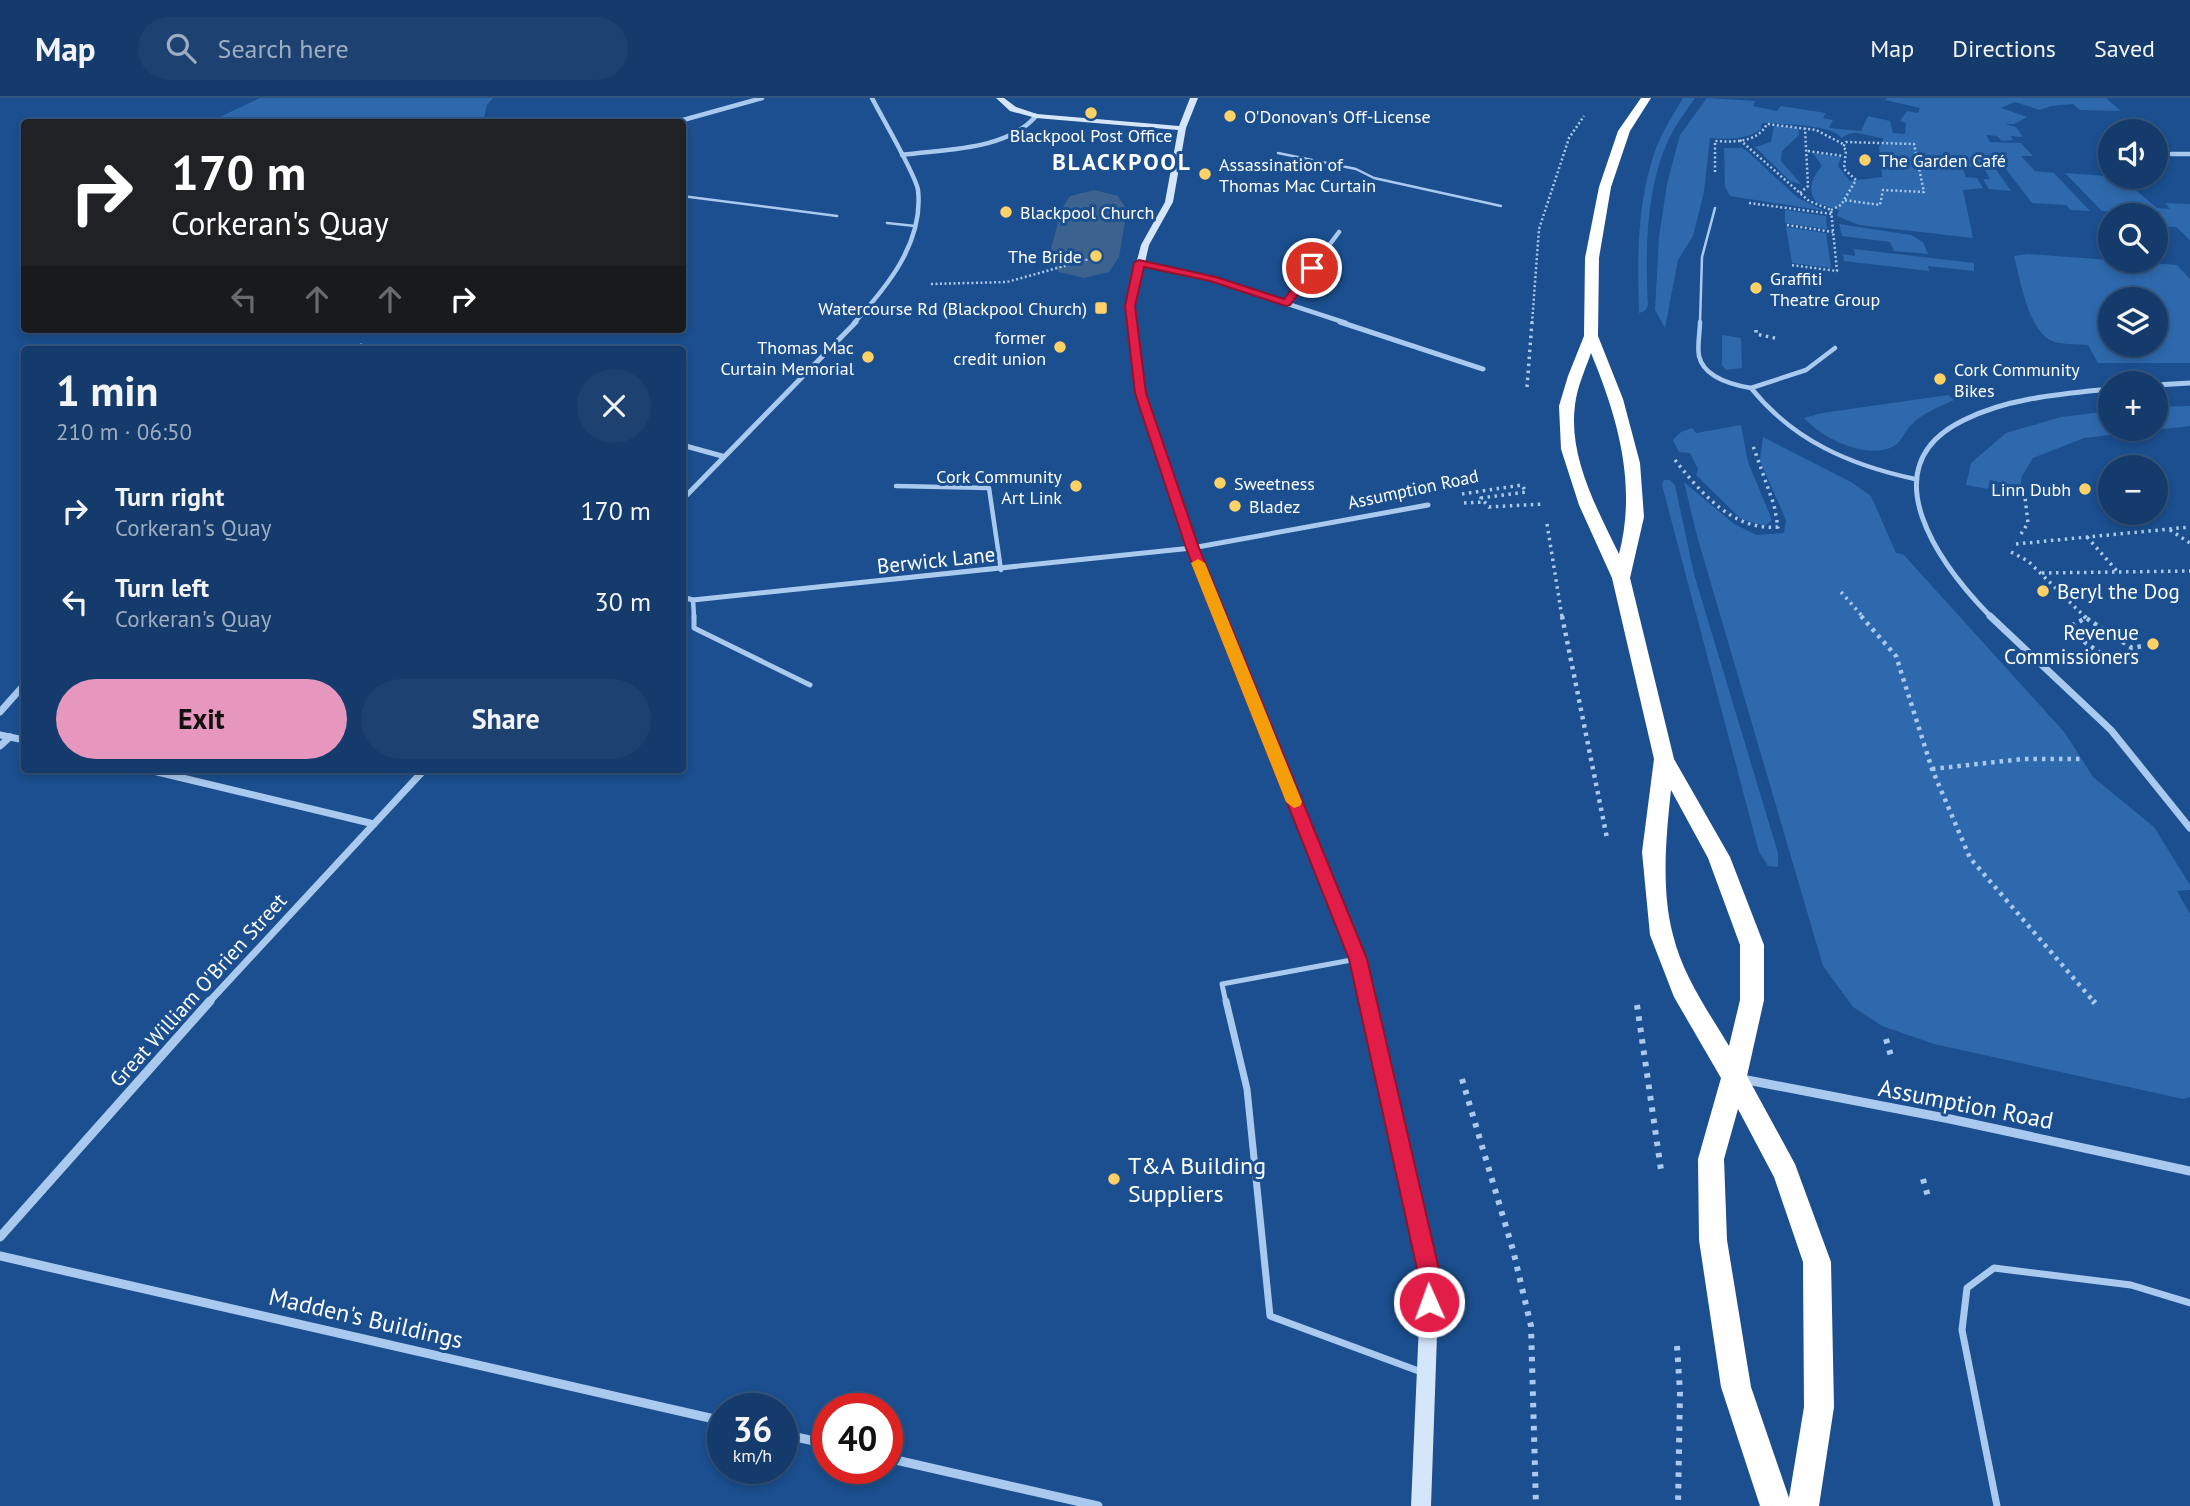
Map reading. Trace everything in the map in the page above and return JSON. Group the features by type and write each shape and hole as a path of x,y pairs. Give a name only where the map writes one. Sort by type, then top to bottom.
{"highway":[{"path":"1646,98 1624,131 1605,187 1592,258 1591,336 1574,376 1567,406 1569,449 1587,505 1621,578 1664,759 1719,857 1752,945 1752,1000 1711,1159 1713,1240 1737,1387 1776,1506"},
{"path":"1591,336 1620,409 1631,454 1636,510 1621,578"},
{"path":"1664,759 1653,852 1661,935 1682,990 1734,1077 1786,1173 1816,1262 1819,1407 1803,1506"}],"street":[{"path":"686,119 762,98"},
{"path":"686,496 722,456 828,352 888,286 905,257 915,226 918,188 872,98"},
{"path":"1000,98 1013,109 1036,116 1182,128"},
{"path":"1194,98 1182,128 1169,202 1145,245 1130,306 1140,393 1192,548 1358,959 1430,1278 1421,1506"},
{"path":"902,155 1008,137 1025,130 1036,116"},
{"path":"2171,153 2190,154"},
{"path":"1286,303 1339,232"},
{"path":"1139,263 1212,279 1483,369"},
{"path":"2168,384 2190,383"},
{"path":"2098,391 2029,400 1980,414 1947,430 1927,452 1915,479 1919,516 1937,551 1962,587 2101,719 2152,776 2190,828"},
{"path":"686,446 722,456"},
{"name":"Assumption Road","path":"1192,548 1428,505"},
{"name":"Berwick Lane","path":"686,598 693,600 1001,570 1192,548"},
{"path":"0,712 21,688"},
{"path":"0,735 21,739"},
{"path":"0,746 10,737"},
{"path":"162,773 374,824"},
{"name":"Great William O'Brien Street","path":"0,1237 212,998 422,773"},
{"name":"Assumption Road","path":"1734,1077 1950,1119 2190,1171"},
{"name":"Madden's Buildings","path":"0,1256 707,1416"},
{"path":"903,1462 1098,1506"}],"lane":[{"path":"1278,153 1356,169 1374,178 1501,206"},
{"path":"686,197 837,216"},
{"path":"1715,208 1702,257 1699,357 1716,379 1729,385 1751,388 1797,376 1820,363 1835,348"},
{"path":"887,223 915,226"},
{"path":"1751,388 1767,410 1780,421 1823,448 1864,467 1915,479"},
{"path":"896,486 989,488 1001,570"},
{"path":"693,600 694,628 810,685"},
{"path":"1358,959 1222,984 1247,1089 1270,1316 1426,1375"},
{"path":"1997,1506 1962,1330 1967,1288 1994,1268 2132,1285 2190,1303"}],"path":[{"path":"1528,393 1526,379 1539,229 1569,138 1589,108"},
{"path":"1715,208 1715,141 1740,141 1758,135 1767,124 1805,127 1825,132 1831,140 1845,145"},
{"path":"1800,193 1808,186 1805,127"},
{"path":"1783,207 1831,212 1841,205 1846,193 1856,180 1844,169 1845,145 1852,140 1914,144 1924,192 1883,190 1880,205 1844,200"},
{"path":"1740,141 1800,193 1831,212"},
{"path":"1808,151 1843,156"},
{"path":"1791,265 1837,271 1831,212"},
{"path":"1787,225 1833,232"},
{"path":"888,286 1007,282 1112,253"},
{"path":"1673,457 1693,482 1738,522 1754,529 1768,530 1778,527 1777,518 1771,496 1754,461 1751,442"},
{"name":"Assumption Road","path":"1428,505 1465,493 1522,485 1526,492 1480,498 1489,507 1544,504"},
{"path":"2021,534 2028,523 2024,489"},
{"path":"1542,491 1558,598 1609,851"},
{"path":"2016,544 2190,527"},
{"path":"2169,529 2190,543"},
{"path":"2087,537 2118,572"},
{"path":"2011,552 2042,573 2086,618 2132,648 2153,644"},
{"path":"2042,573 2190,571"},
{"path":"1842,592 1896,656 1932,769 1970,858 2095,1003"},
{"path":"2086,618 2065,629 2105,656 2089,667"},
{"path":"1932,769 2023,759 2081,758"},
{"path":"1636,995 1661,1177"},
{"path":"1886,1039 1891,1056"},
{"path":"1462,1079 1513,1250 1531,1326 1536,1506"},
{"path":"1923,1179 1929,1200"},
{"path":"1676,1338 1680,1392 1678,1506"}],"shaded area":[{"path":"260,98 493,98 487,105 484,119 215,119"},
{"path":"1683,98 1695,98 1678,123 1661,157 1651,198 1647,242 1648,305 1645,311 1639,313 1638,252 1649,171 1658,144"},
{"path":"1707,98 1755,101 1753,106 1777,111 1781,106 1826,113 1823,118 1833,120 1829,128 1861,131 1868,116 1890,121 1893,133 1905,134 1906,123 1900,121 1907,111 1918,113 1920,108 1885,100 1887,98 2106,98 2121,111 2080,110 2073,104 2040,110 2015,102 2001,108 2027,117 2014,124 2005,124 2016,127 2023,137 2011,136 2013,140 2002,141 1997,136 1986,135 1990,142 2021,143 2033,156 2021,156 2035,171 2054,173 2090,211 2071,210 2066,205 2032,203 2005,168 1995,168 2011,191 1989,189 1983,179 1990,179 1984,168 1961,166 1966,177 1977,178 1983,188 1963,190 1973,238 1859,225 1837,216 1839,210 1817,203 1811,189 1822,166 1813,153 1841,157 1838,166 1850,181 1882,177 1879,146 1883,144 1883,138 1852,133 1842,138 1836,133 1817,127 1762,123 1761,129 1750,135 1710,138 1704,192 1693,236 1678,260 1665,328 1655,310 1659,237 1667,184 1680,135"},
{"path":"1774,126 1798,128 1799,135 1782,151 1781,161 1802,185 1790,181 1755,147 1771,142"},
{"path":"1724,148 1742,148 1747,151 1798,198 1825,211 1730,196 1725,187"},
{"path":"2065,173 2098,175 2098,189 2134,189 2151,203 2098,203 2098,207"},
{"path":"2168,203 2190,204 2190,240 2176,227 2168,227"},
{"path":"1785,210 1826,216 1827,229 1785,223"},
{"path":"1839,224 1911,235 1923,242 1928,254 1894,251 1890,242 1842,236"},
{"path":"1786,227 1826,233 1831,268 1792,263"},
{"path":"1854,249 1974,263 1974,271 1928,266 1929,271 1844,261 1843,254 1855,256"},
{"path":"2028,254 2098,259 2098,273 2168,273 2168,264 2177,265 2190,279 2190,363 2098,363 2088,345 2054,342 2042,334 2022,290 2014,256"},
{"path":"1722,335 1741,338 1742,368 1726,370 1722,365"},
{"path":"1948,395 1954,400 1920,417 1894,446 1883,450 1858,449 1833,440 1804,418 1822,413"},
{"path":"2190,406 2190,426 2168,428 2168,407"},
{"path":"2098,412 2098,436 2084,438 2033,458 2022,476 2020,487 1990,480 1988,489 1966,485 1971,463 2006,433 2061,417"},
{"path":"1741,425 1748,462 1772,520 1765,526 1741,519 1696,475 1698,469 1690,453 1679,452 1673,440 1681,432 1692,428 1696,433"},
{"path":"1763,437 1851,482 1871,496 1896,553 1903,554 2065,733 2093,777 2154,827 2190,885 2190,890 2177,891 2190,914 2190,1097 2183,1099 1934,1044 1882,1026 1853,1007 1823,966 1697,536 1684,482 1734,524 1757,535 1784,533 1786,520 1760,461"},
{"path":"1664,480 1670,480 1675,485 1694,574 1778,853 1778,867 1768,866 1759,852 1662,485"}],"waterway":[{"path":"1084,257 1094,210"}],"slow traffic":[{"path":"1198,563 1294,802"}],"place":[{"name":"Blackpool Post Office","path":"1091,113"},
{"name":"O'Donovan's Off-License","path":"1230,116"},
{"name":"The Garden Café","path":"1865,160"},
{"name":"Assassination of Thomas Mac Curtain","path":"1205,174"},
{"name":"Blackpool Church","path":"1006,212"},
{"name":"The Bride","path":"1096,256"},
{"name":"Graffiti Theatre Group","path":"1756,288"},
{"name":"Watercourse Rd (Blackpool Church)","path":"1101,308"},
{"name":"former credit union","path":"1060,347"},
{"name":"Thomas Mac Curtain Memorial","path":"868,357"},
{"name":"Cork Community Bikes","path":"1940,379"},
{"name":"Sweetness","path":"1220,483"},
{"name":"Cork Community Art Link","path":"1076,486"},
{"name":"Linn Dubh","path":"2085,489"},
{"name":"Bladez","path":"1235,506"},
{"name":"Beryl the Dog","path":"2043,591"},
{"name":"Revenue Commissioners","path":"2153,644"},
{"name":"T&A Building Suppliers","path":"1114,1179"}],"district":[{"name":"BLACKPOOL","path":"1122,161"}],"route":[{"path":"1312,268 1286,303 1212,279 1139,263 1130,306 1140,393 1192,548 1358,959 1430,1278 1429,1302"}]}
